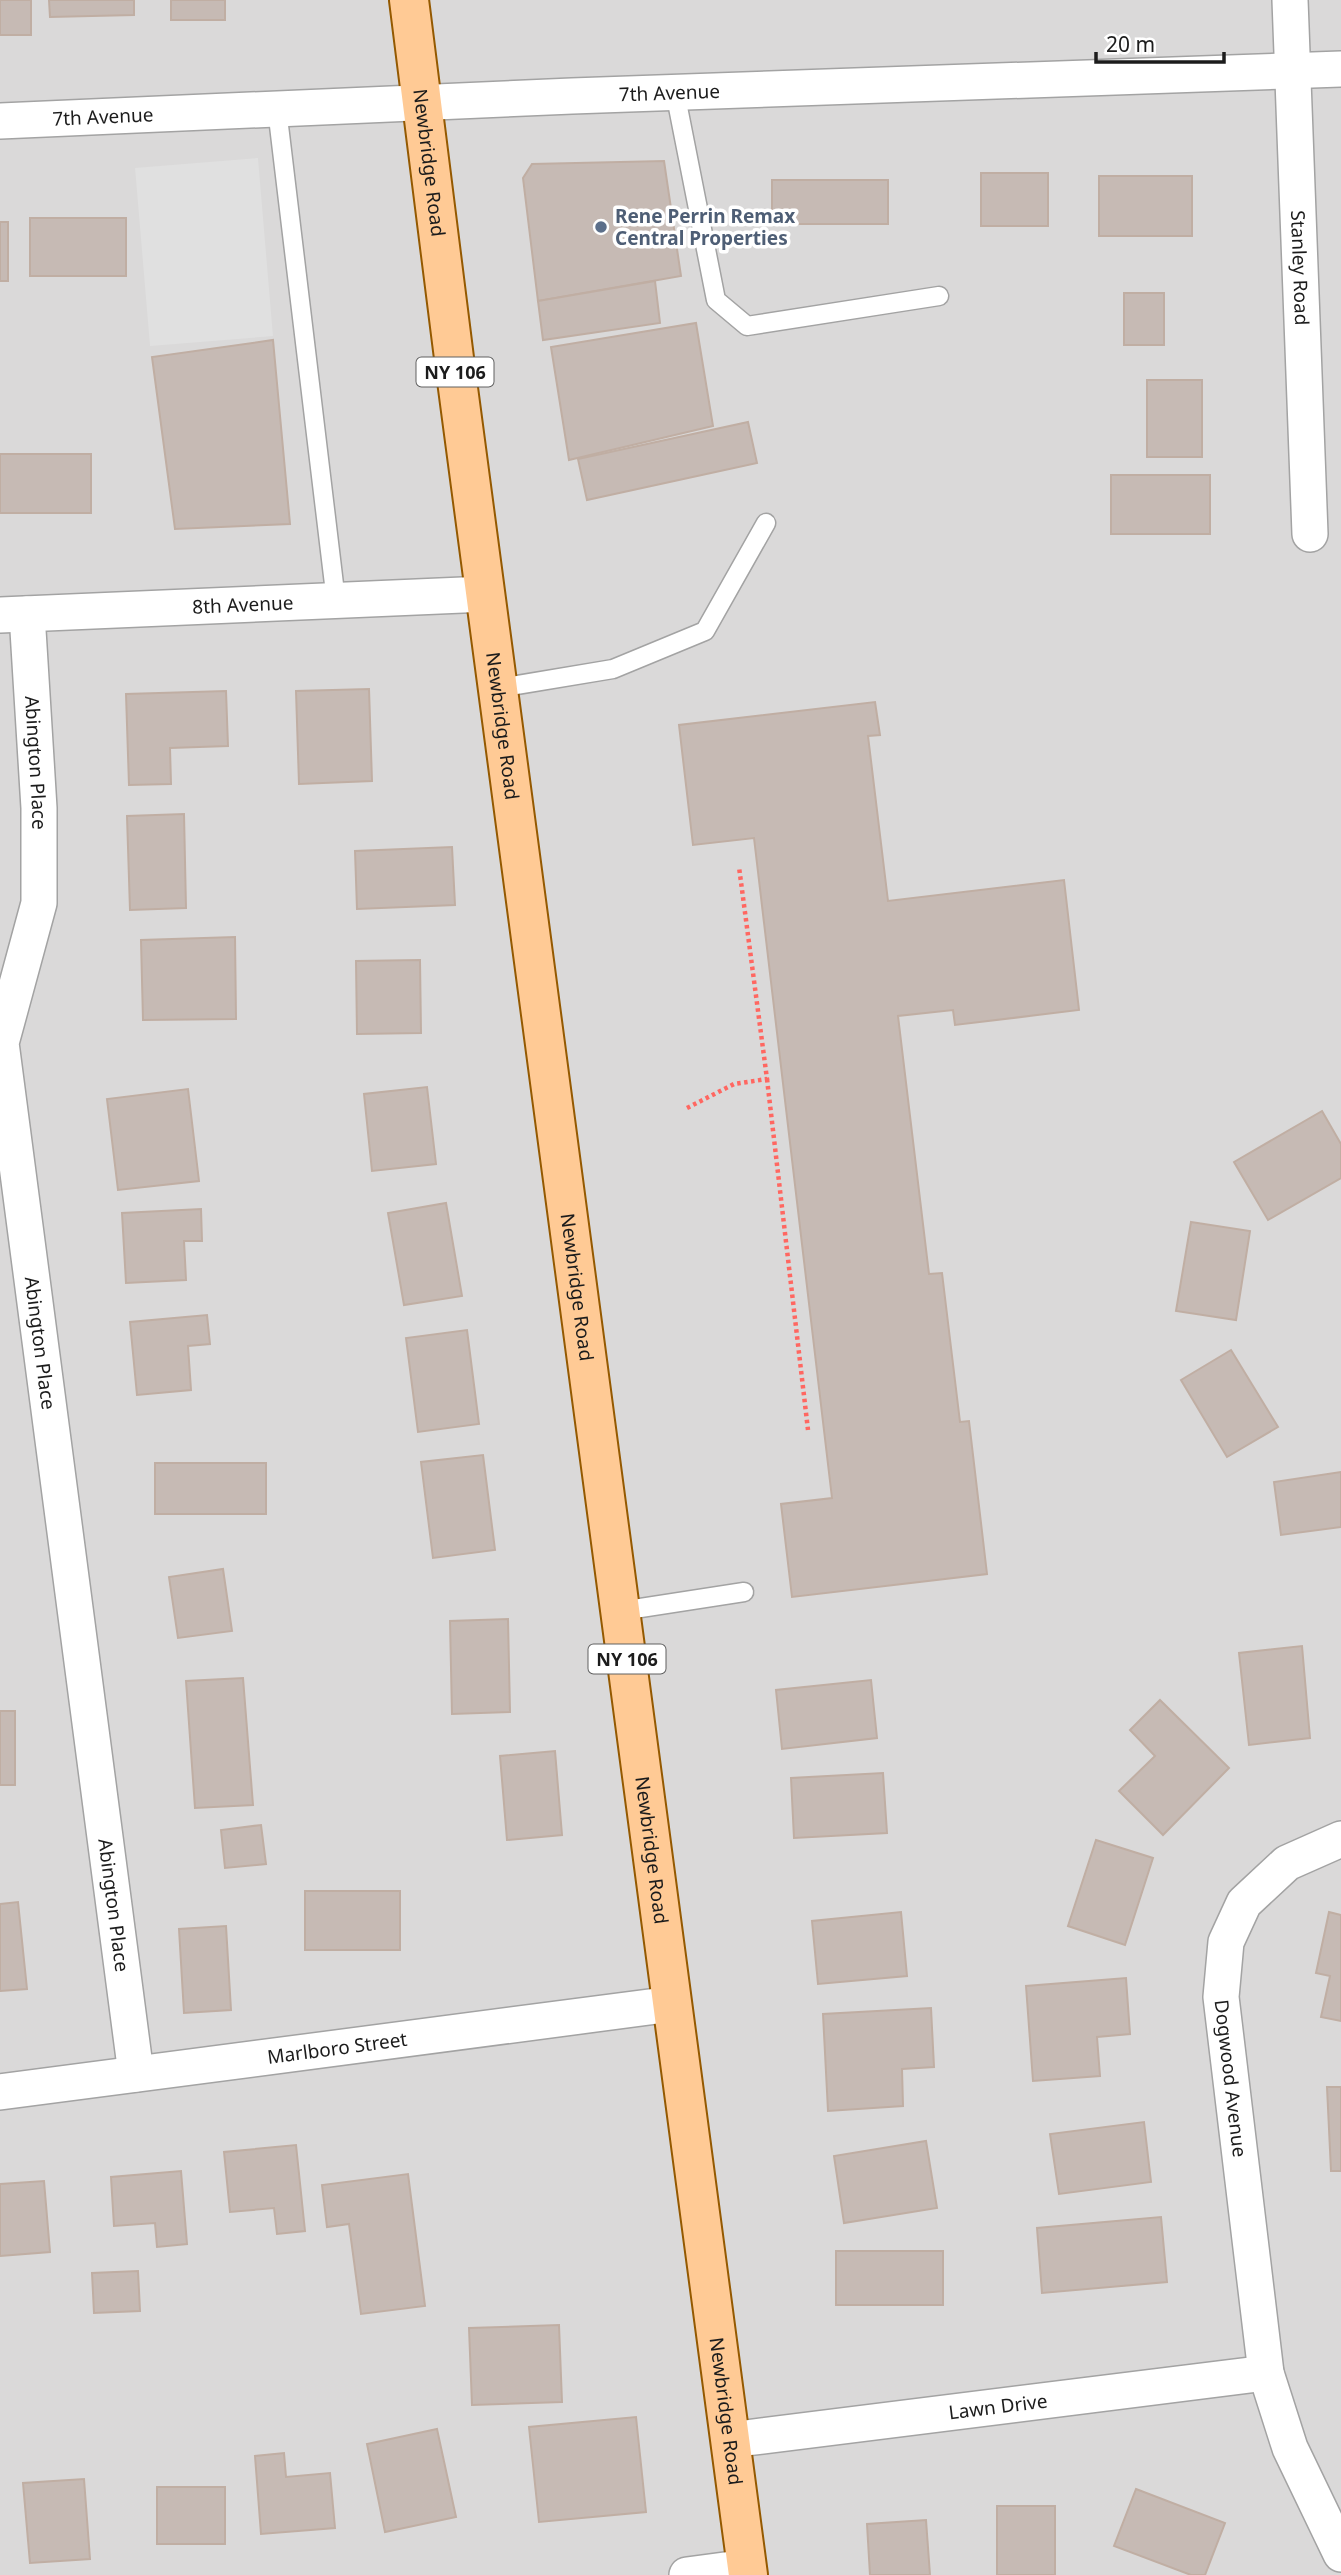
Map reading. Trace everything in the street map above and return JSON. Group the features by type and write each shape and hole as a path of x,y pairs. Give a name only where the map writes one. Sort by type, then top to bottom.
{"main road":[{"name":"Newbridge Road","path":"409,0 747,2571"}],"street":[{"name":"Stanley Road","path":"1290,0 1310,534"},
{"name":"7th Avenue","path":"0,121 676,92 1341,69"},
{"name":"8th Avenue","path":"13,614 486,594"},
{"name":"Abington Place","path":"13,614 39,808 39,902 1,1043 136,2074"},
{"name":"Dogwood Avenue","path":"1341,1839 1287,1863 1244,1903 1226,1942 1222,1997 1266,2373 1290,2448 1341,2554"},
{"name":"Marlboro Street","path":"0,2092 672,2004"},
{"name":"Lawn Drive","path":"730,2440 1266,2373"},
{"path":"687,2575 747,2571"}],"lane":[{"path":"676,92 716,300 747,326 939,296"},
{"path":"276,109 336,601"},
{"path":"499,688 612,668 705,631 766,523"},
{"path":"621,1611 744,1592"}],"path":[{"path":"739,867 808,1430"},
{"path":"687,1108 734,1084 767,1079"}],"shaded area":[{"path":"0,0 1341,0 1341,2575 0,2575"},
{"path":"258,158 273,336 150,346 135,168"}],"building":[{"path":"0,0 31,0 31,35 0,35"},
{"path":"49,0 134,0 134,15 50,17"},
{"path":"171,0 225,0 225,20 171,20"},
{"name":"Rene Perrin Remax Central Properties","path":"664,161 681,276 538,301 523,178 532,164"},
{"path":"981,173 1048,173 1048,226 981,226"},
{"path":"1099,176 1192,176 1192,236 1099,236"},
{"path":"772,180 888,180 888,224 772,224"},
{"path":"30,218 126,218 126,276 30,276"},
{"path":"0,222 8,222 8,281 0,281"},
{"path":"655,281 660,323 543,340 538,301"},
{"path":"1124,293 1164,293 1164,345 1124,345"},
{"path":"696,323 713,426 569,460 551,347"},
{"path":"273,340 290,524 175,529 152,357"},
{"path":"1147,380 1202,380 1202,457 1147,457"},
{"path":"748,422 757,463 587,500 578,459"},
{"path":"0,454 91,454 91,513 0,513"},
{"path":"1111,475 1210,475 1210,534 1111,534"},
{"path":"369,689 372,781 299,784 296,691"},
{"path":"226,691 228,746 170,748 171,784 129,785 126,694"},
{"path":"875,702 880,735 868,736 888,901 1064,880 1079,1010 955,1025 953,1010 898,1016 929,1274 942,1273 960,1422 969,1421 987,1574 792,1597 781,1504 832,1498 754,838 693,845 679,725"},
{"path":"184,814 186,908 130,910 127,816"},
{"path":"452,847 455,905 357,909 355,851"},
{"path":"235,937 236,1019 143,1020 141,940"},
{"path":"420,960 421,1033 357,1034 356,961"},
{"path":"427,1087 436,1164 372,1171 364,1094"},
{"path":"188,1089 199,1181 118,1190 107,1099"},
{"path":"1322,1111 1341,1144 1341,1178 1268,1220 1234,1162"},
{"path":"446,1203 462,1296 404,1305 388,1213"},
{"path":"201,1209 202,1241 184,1241 186,1280 126,1283 122,1213"},
{"path":"1191,1222 1250,1231 1236,1320 1176,1311"},
{"path":"207,1315 210,1344 188,1346 191,1390 137,1395 130,1322"},
{"path":"467,1330 479,1424 418,1432 406,1338"},
{"path":"1231,1350 1278,1427 1227,1457 1181,1380"},
{"path":"483,1455 495,1550 433,1558 421,1462"},
{"path":"155,1463 266,1463 266,1514 155,1514"},
{"path":"1341,1472 1341,1527 1281,1535 1274,1482"},
{"path":"223,1569 232,1631 178,1638 169,1577"},
{"path":"508,1619 510,1712 452,1714 450,1621"},
{"path":"1302,1646 1310,1738 1249,1745 1239,1653"},
{"path":"243,1678 253,1805 195,1808 186,1681"},
{"path":"871,1680 877,1738 782,1749 776,1690"},
{"path":"1160,1700 1229,1768 1163,1835 1119,1791 1155,1756 1130,1730"},
{"path":"0,1711 15,1711 15,1785 0,1785"},
{"path":"555,1751 562,1835 507,1840 500,1756"},
{"path":"883,1773 887,1833 794,1838 791,1778"},
{"path":"261,1825 266,1864 225,1868 221,1830"},
{"path":"1096,1840 1153,1858 1125,1945 1068,1926"},
{"path":"305,1891 400,1891 400,1950 305,1950"},
{"path":"18,1902 27,1989 0,1991 0,1904"},
{"path":"901,1912 907,1976 818,1984 812,1921"},
{"path":"1329,1912 1341,1915 1341,2021 1321,2017 1330,1976 1316,1973"},
{"path":"226,1926 231,2010 184,2013 179,1929"},
{"path":"1126,1978 1130,2034 1097,2037 1100,2076 1033,2081 1026,1986"},
{"path":"931,2008 934,2067 902,2069 903,2106 828,2111 823,2014"},
{"path":"1327,2087 1341,2087 1341,2171 1331,2171"},
{"path":"1144,2122 1151,2182 1059,2194 1050,2134"},
{"path":"926,2141 937,2208 844,2223 834,2156"},
{"path":"296,2145 305,2231 277,2234 274,2208 230,2212 224,2152"},
{"path":"181,2171 187,2244 157,2247 155,2223 114,2226 111,2177"},
{"path":"408,2174 425,2306 361,2314 349,2224 327,2227 322,2185"},
{"path":"44,2181 50,2252 0,2256 0,2184"},
{"path":"1161,2217 1167,2282 1042,2293 1037,2228"},
{"path":"836,2251 943,2251 943,2305 836,2305"},
{"path":"138,2271 140,2311 94,2313 92,2273"},
{"path":"559,2325 562,2402 472,2405 469,2328"},
{"path":"636,2417 646,2512 539,2522 529,2427"},
{"path":"437,2429 456,2517 385,2532 367,2444"},
{"path":"284,2453 286,2477 330,2473 335,2528 261,2534 255,2456"},
{"path":"84,2479 90,2559 30,2563 23,2483"},
{"path":"157,2487 225,2487 225,2544 157,2544"},
{"path":"1136,2489 1225,2523 1205,2575 1191,2575 1114,2546"},
{"path":"997,2506 1055,2506 1055,2575 997,2575"},
{"path":"926,2520 930,2575 870,2575 867,2524"}],"place":[{"name":"Rene Perrin Remax Central Properties","path":"601,227"}]}
